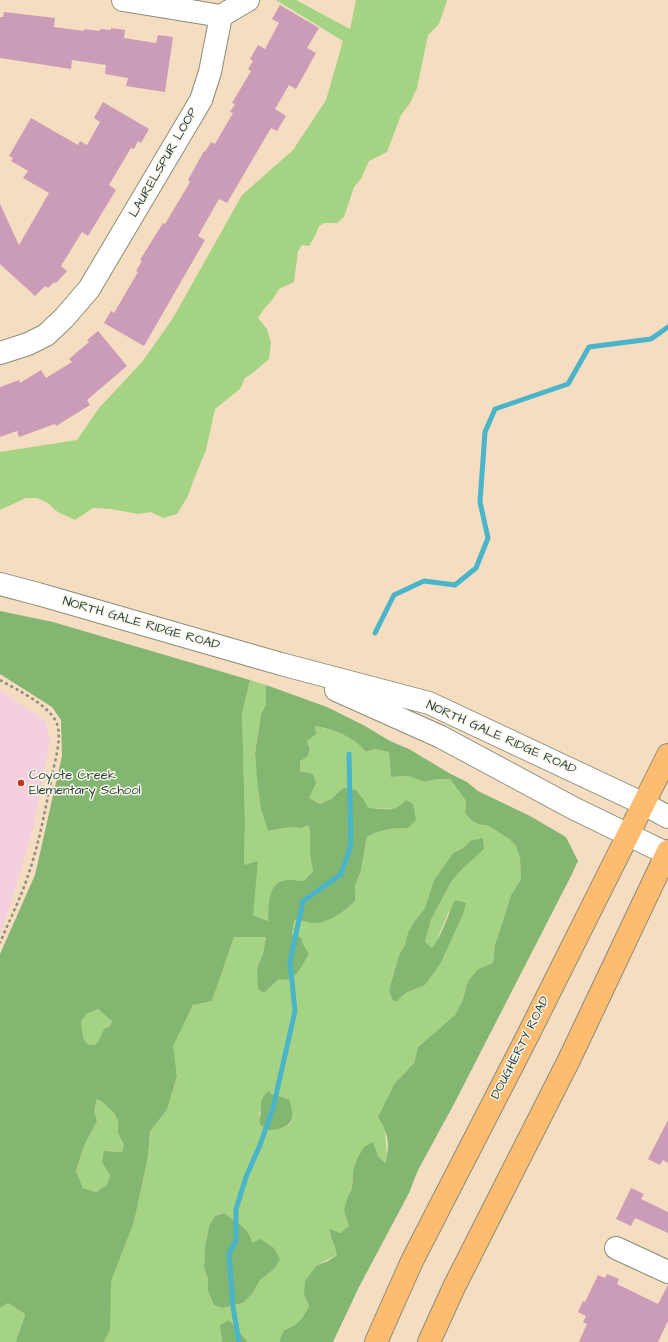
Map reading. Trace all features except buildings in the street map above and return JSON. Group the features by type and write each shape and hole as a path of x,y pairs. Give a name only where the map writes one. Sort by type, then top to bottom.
{"main road":[{"name":"DOUGHERTY ROAD","path":"376,1342 412,1261 668,755"},
{"path":"429,1342 454,1287 569,1060 668,853"}],"street":[{"path":"123,0 221,16 248,0"},
{"name":"LAURELSPUR LOOP","path":"0,353 28,344 46,334 64,318 90,289 201,100 210,72 221,16"},
{"name":"NORTH GALE RIDGE ROAD","path":"0,584 281,664 429,704 644,804 668,817"},
{"name":"NORTH GALE RIDGE ROAD","path":"281,664 441,737 574,809 668,853"},
{"path":"616,1248 668,1272"}],"path":[{"path":"0,680 40,704 53,717 58,725 57,754 41,832 25,884 0,943"}],"shaded area":[{"name":"Coyote Creek Elementary School","path":"0,690 46,721 50,741 34,825 11,903 0,934"}],"green space":[{"path":"276,0 296,0 350,29 356,0 447,0 439,24 428,35 417,88 410,103 401,115 387,152 369,161 361,179 354,187 344,217 337,223 324,223 319,226 309,246 302,245 298,251 294,282 279,289 258,318 267,329 271,343 269,359 245,378 240,389 215,409 206,450 188,496 177,514 163,518 151,512 138,514 111,509 93,508 75,520 56,511 48,503 37,498 26,498 0,510 0,452 77,440 99,408 142,362 173,318 242,195 293,150 326,100 343,41"},
{"path":"0,611 53,622 250,680 242,714 245,822 244,865 258,861 253,915 268,921 270,895 276,885 281,881 288,880 304,881 313,871 310,856 310,831 308,825 302,828 290,827 268,831 261,810 255,753 261,714 266,704 266,685 327,707 365,726 390,741 409,749 467,782 478,791 530,816 566,837 578,861 454,1104 418,1170 409,1193 359,1287 333,1342 280,1342 280,1339 284,1330 300,1321 309,1306 304,1295 305,1281 317,1265 328,1261 337,1255 329,1229 340,1233 349,1226 344,1210 352,1188 353,1171 357,1159 364,1147 373,1142 378,1156 385,1163 388,1141 384,1127 378,1117 395,1083 414,1063 418,1047 455,1015 462,1002 468,981 478,969 493,963 495,945 511,895 521,879 520,859 516,846 509,839 489,826 478,824 471,820 465,813 466,801 450,779 438,779 425,782 408,776 391,777 389,752 374,749 366,752 361,746 343,734 315,726 316,734 307,741 310,749 307,757 300,761 300,771 313,774 316,783 309,798 320,804 331,799 343,788 356,790 368,808 393,809 398,807 406,800 413,804 416,820 408,828 397,828 377,832 367,837 361,870 355,886 355,901 347,908 326,921 310,923 296,919 292,934 301,937 309,954 294,976 285,980 279,979 264,993 258,989 257,968 263,954 266,937 234,937 212,1001 193,1005 173,1046 177,1076 167,1110 150,1131 148,1157 134,1222 111,1281 110,1330 104,1342 16,1342 25,1314 8,1303 0,1308 0,954 35,875 62,756 61,720 52,707 0,674","holes":["98,1009 112,1021 110,1026 104,1029 99,1040 94,1045 87,1044 83,1037 81,1021 87,1014","97,1099 114,1113 118,1121 118,1133 124,1145 122,1152 104,1151 102,1162 110,1175 107,1185 96,1192 83,1188 76,1171 84,1146 97,1121 94,1111"]},
{"path":"250,680 266,685 266,704 261,714 255,753 261,810 268,831 290,827 302,828 308,825 310,831 310,856 313,871 304,881 287,880 269,905 268,921 252,915 258,862 244,865 245,822 242,714"},
{"path":"315,726 343,734 355,741 366,752 374,749 389,752 391,777 408,776 425,782 438,779 450,779 466,801 465,813 471,820 478,824 489,826 509,839 516,846 520,859 521,879 511,895 495,945 493,963 478,969 468,981 462,1002 455,1015 418,1047 414,1063 395,1083 385,1129 387,1156 385,1163 378,1156 353,1171 352,1188 347,1199 349,1226 340,1233 329,1230 337,1255 317,1265 304,1295 309,1306 300,1321 284,1330 280,1342 248,1342 229,1320 221,1333 222,1342 104,1342 110,1330 110,1281 134,1222 148,1157 150,1131 167,1110 177,1076 172,1046 193,1005 212,1001 234,937 266,937 263,954 257,968 264,993 279,979 304,961 309,954 301,937 292,934 296,919 306,922 355,901 355,886 361,870 367,837 387,829 408,828 406,801 402,806 396,809 367,808 364,800 343,788 331,799 320,804 309,798 313,774 300,771 300,761 310,749 307,741","holes":["470,841 463,868 451,882 431,920 425,942 432,948 436,943 449,911 463,915 453,936 425,985 406,993 396,1002 392,1000 389,990 399,955 405,945 414,922 425,908 434,880 453,853 463,848","269,1091 272,1094 289,1099 292,1121 289,1125 279,1129 259,1115","223,1213 229,1217 274,1269 260,1280 253,1293 243,1303 223,1308 208,1291 208,1279 204,1268 205,1247 209,1226 215,1216"]},
{"path":"483,838 484,849 463,868 451,882 431,920 425,942 432,948 442,931 455,900 466,903 463,915 440,964 425,985 406,993 396,1002 392,1000 389,990 399,955 405,945 408,933 414,922 425,908 434,880 453,853 463,848 470,841"},
{"path":"98,1009 112,1020 110,1026 104,1029 99,1040 93,1045 87,1044 83,1037 81,1021 87,1014"},
{"path":"269,1091 272,1094 289,1099 292,1113 290,1123 281,1128 271,1130 268,1130 260,1125 262,1100"},
{"path":"97,1099 114,1113 118,1121 118,1133 124,1145 122,1152 104,1151 110,1175 107,1185 96,1192 83,1188 76,1171 84,1146 97,1121 94,1111"},
{"path":"224,1213 245,1229 251,1238 252,1243 260,1239 274,1248 280,1259 274,1269 260,1280 253,1293 243,1303 223,1308 214,1305 208,1291 208,1279 204,1268 205,1247 209,1226 215,1216"},
{"path":"8,1303 25,1314 16,1342 0,1342 0,1308"},
{"path":"229,1320 248,1342 222,1342 220,1325"}],"waterway":[{"path":"375,633 394,595 424,581 455,585 476,568 488,538 480,502 485,432 495,409 568,384 589,347 651,339 668,327"},
{"path":"239,1342 233,1307 229,1253 236,1241 236,1209 246,1177 260,1145 273,1108 295,1011 290,962 303,901 341,874 351,845 349,754"}],"place":[{"name":"Coyote Creek Elementary School","path":"21,783"}]}
